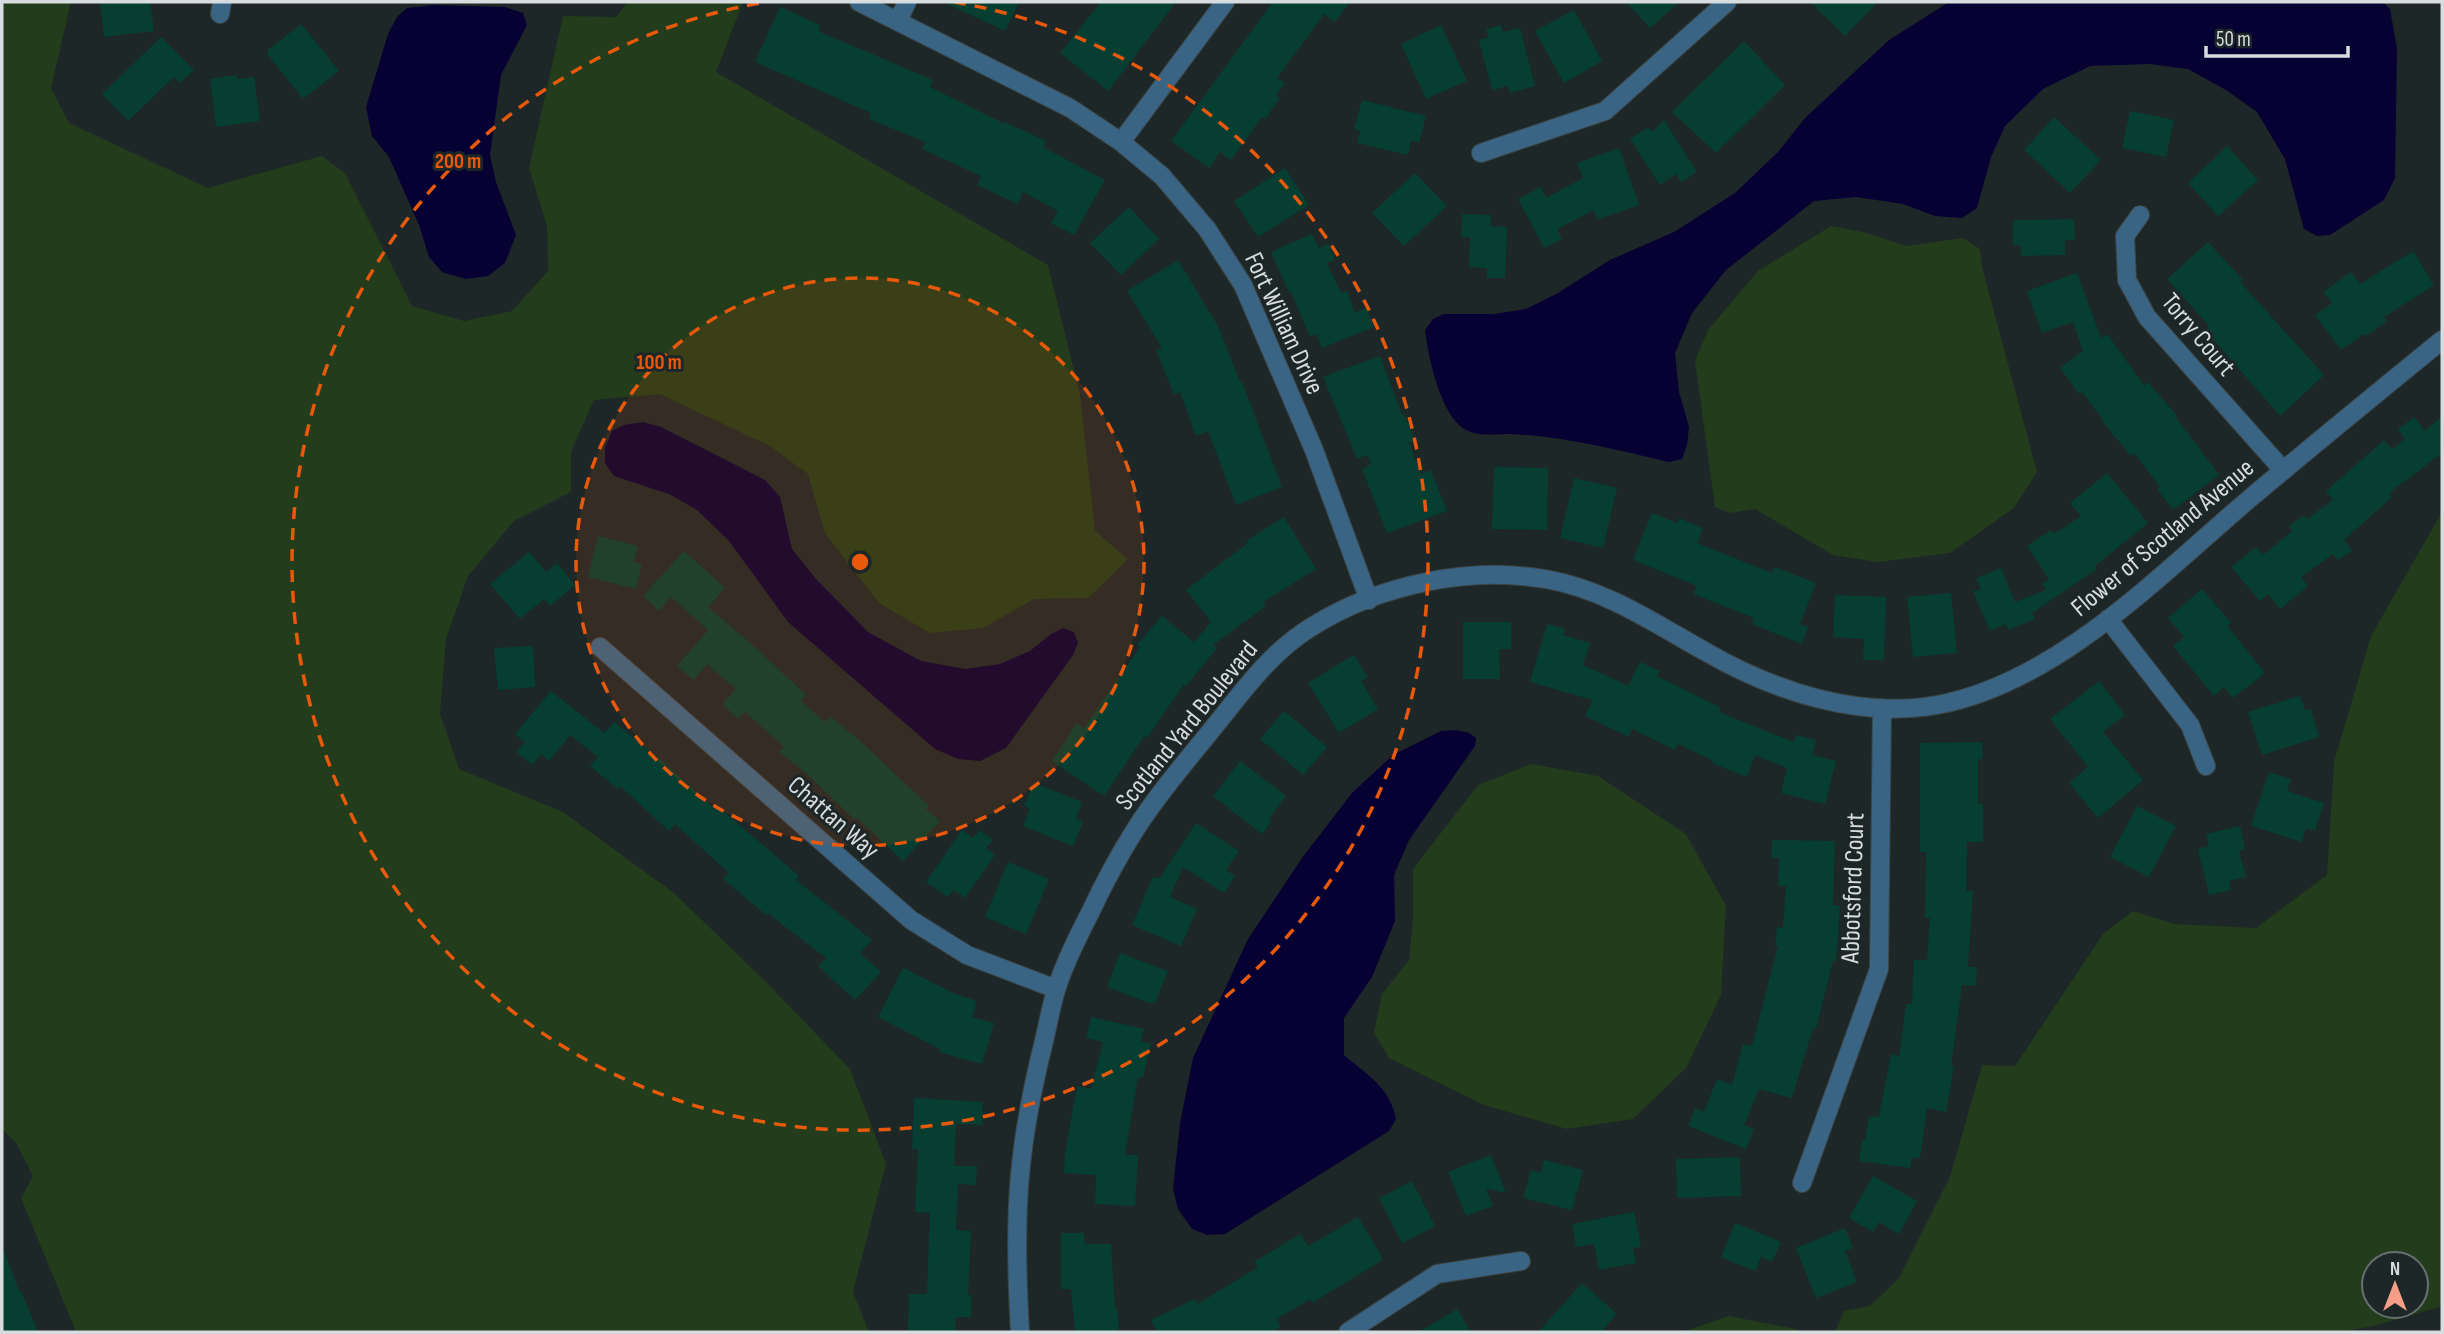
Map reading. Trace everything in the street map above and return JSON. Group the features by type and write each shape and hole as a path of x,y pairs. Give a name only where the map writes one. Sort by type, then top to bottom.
{"street":[{"name":"Fort William Drive","path":"859,2 1070,108 1121,142 1162,176 1207,229 1243,285 1314,450 1369,600"},
{"path":"898,21 907,2"},
{"path":"1121,142 1225,2"},
{"path":"1482,153 1605,111 1727,2"},
{"name":"Torry Court","path":"2140,215 2125,236 2127,281 2147,317 2283,470"},
{"name":"Flower of Scotland Avenue","path":"1882,708 1934,706 1981,693 2014,680 2050,660 2108,619 2283,470 2442,340"},
{"name":"Scotland Yard Boulevard","path":"1020,1332 1017,1268 1020,1175 1031,1093 1056,989 1083,926 1136,828 1260,670 1284,646 1313,625 1396,590 1443,579 1491,575 1545,579 1598,593 1652,620 1744,673 1789,691 1834,702 1882,708"},
{"path":"2108,619 2190,724 2206,765"},
{"name":"Chattan Way","path":"600,647 911,920 967,955 1056,989"},
{"name":"Abbotsford Court","path":"1802,1182 1879,969 1882,708"},
{"path":"1348,1332 1437,1273 1521,1261"}],"green space":[{"path":"2,2 71,2 51,88 69,123 208,188 322,156 345,173 412,306 464,321 512,311 548,271 547,226 529,168 563,16 616,17 628,2 743,2 716,72 1048,265 1080,395 1095,531 1128,559 1088,598 1034,599 983,628 930,633 879,603 825,533 808,474 770,446 660,394 594,400 571,452 571,492 514,521 468,576 446,639 440,714 459,769 563,812 674,893 765,981 850,1069 886,1164 853,1292 869,1332 76,1332 21,1198 33,1176 16,1143 2,1129"},
{"path":"1831,226 1867,233 1906,246 1963,238 1980,249 1982,267 2037,472 2014,508 1950,553 1878,562 1833,555 1755,509 1730,513 1715,507 1695,361 1708,330 1758,271"},
{"path":"2442,512 2442,1306 2430,1310 2430,1250 2360,1250 2360,1320 2394,1320 2339,1332 1835,1332 1844,1311 1870,1306 1899,1278 1950,1177 1982,1065 2015,1066 2103,934 2133,911 2175,924 2256,928 2327,875 2334,762 2371,636"},
{"path":"1531,764 1598,776 1686,834 1726,906 1721,995 1686,1068 1633,1119 1567,1129 1484,1105 1389,1058 1374,1033 1382,994 1409,960 1413,919 1413,869 1478,785"},
{"path":"1729,1316 1796,1329 1798,1332 1682,1332"}],"shaded area":[{"path":"1949,2 2383,2 2390,9 2397,49 2395,178 2384,200 2330,235 2317,236 2304,229 2285,159 2257,112 2226,90 2188,69 2150,64 2090,66 2043,89 2005,126 1991,157 1977,208 1962,218 1935,216 1903,204 1856,197 1814,201 1726,270 1692,313 1675,353 1679,392 1689,427 1682,459 1669,462 1550,438 1477,434 1459,425 1452,417 1440,393 1429,353 1425,330 1433,319 1444,314 1494,314 1526,309 1558,293 1610,260 1674,232 1735,193 1778,152 1805,118 1889,40"},
{"path":"434,5 505,7 523,13 527,25 501,75 490,155 496,182 516,235 505,263 488,276 466,279 442,272 429,257 419,225 389,157 372,136 366,107 388,34 397,17 407,8"},
{"path":"643,422 661,427 765,480 780,497 792,549 816,579 868,632 921,661 965,669 1000,664 1030,651 1063,628 1074,632 1078,643 1073,655 1006,748 980,761 958,759 935,749 788,622 729,541 697,510 669,494 614,476 605,463 605,447 612,431 624,425"},
{"path":"1456,730 1476,738 1475,746 1409,840 1394,875 1395,921 1372,977 1344,1018 1344,1055 1383,1090 1389,1098 1396,1119 1389,1131 1225,1234 1207,1235 1192,1229 1178,1209 1173,1189 1180,1123 1193,1058 1248,939 1302,858 1352,793 1393,755 1441,731"}],"building":[{"path":"100,2 150,2 154,31 104,37"},
{"path":"943,2 1019,2 1005,31"},
{"path":"1101,2 1176,2 1108,91 1060,53"},
{"path":"1273,2 1350,2 1335,22 1324,14 1277,78 1285,83 1276,96 1280,98 1265,119 1262,117 1231,160 1220,152 1209,168 1171,141"},
{"path":"1626,2 1679,2 1650,28"},
{"path":"1810,2 1878,2 1845,36"},
{"path":"780,7 820,25 818,31 933,80 930,87 1046,141 1043,147 1105,180 1074,235 1051,223 1058,211 1023,192 1018,204 977,185 981,176 922,149 926,142 869,119 871,113 755,62"},
{"path":"1574,10 1602,61 1564,83 1535,31"},
{"path":"301,24 339,71 303,99 268,55 268,50"},
{"path":"1441,25 1467,81 1426,99 1401,44"},
{"path":"1501,25 1503,32 1520,28 1535,86 1510,93 1508,86 1492,90 1479,40 1489,37 1486,29"},
{"path":"161,37 194,70 180,83 174,77 128,121 102,94"},
{"path":"1744,41 1785,85 1716,153 1672,112"},
{"path":"237,75 237,79 254,77 260,121 216,127 210,79"},
{"path":"1362,100 1426,116 1419,143 1411,140 1408,155 1357,143 1360,131 1354,129"},
{"path":"2130,111 2174,120 2166,157 2122,148"},
{"path":"2054,117 2101,160 2070,193 2024,150"},
{"path":"1664,120 1697,172 1681,182 1676,174 1660,185 1630,139 1649,127 1652,132"},
{"path":"2227,146 2258,180 2218,216 2188,183"},
{"path":"1619,148 1639,205 1597,220 1594,210 1557,229 1562,239 1544,248 1518,199 1541,187 1546,198 1583,178 1577,163"},
{"path":"1285,168 1309,205 1258,237 1234,201"},
{"path":"1415,173 1447,206 1404,246 1372,213"},
{"path":"1129,207 1159,239 1121,275 1090,243"},
{"path":"1462,214 1491,215 1490,226 1507,227 1505,278 1487,278 1487,268 1469,267 1470,237 1461,237"},
{"path":"2074,219 2075,240 2065,240 2065,255 2021,256 2020,245 2013,245 2013,220"},
{"path":"1312,234 1319,248 1328,243 1335,259 1327,263 1341,293 1347,291 1355,312 1366,308 1374,327 1322,348 1316,334 1310,337 1271,252"},
{"path":"2208,242 2243,280 2240,282 2324,375 2280,416 2205,330 2209,326 2167,279"},
{"path":"2413,251 2434,285 2384,317 2387,321 2366,336 2364,334 2341,350 2315,315 2332,303 2323,292 2351,272 2360,284"},
{"path":"1178,260 1219,328 1282,487 1236,505 1208,431 1196,436 1180,392 1174,395 1156,350 1162,348 1127,291"},
{"path":"2077,273 2101,338 2107,334 2144,385 2148,382 2178,417 2176,418 2219,475 2173,510 2157,489 2160,487 2134,453 2131,456 2060,368 2083,351 2073,322 2042,333 2027,291"},
{"path":"1380,356 1402,415 1404,414 1415,441 1409,443 1421,474 1431,470 1447,511 1387,533 1362,469 1371,464 1367,455 1357,459 1323,377"},
{"path":"2442,416 2442,453 2389,493 2392,497 2344,540 2352,551 2338,560 2333,554 2301,577 2308,586 2280,609 2268,594 2260,601 2231,567 2256,547 2263,555 2292,531 2289,526 2304,515 2307,519 2333,500 2326,491 2384,440 2392,449 2405,439 2398,429 2414,417 2425,431"},
{"path":"1494,467 1548,468 1547,530 1492,529"},
{"path":"2107,473 2148,523 2095,566 2097,569 2032,613 2035,619 2008,630 2006,624 1990,631 1973,591 1981,590 1976,578 2001,568 2015,602 2046,590 2042,584 2049,579 2027,546 2051,530 2054,534 2081,516 2070,503"},
{"path":"1574,478 1617,488 1603,548 1560,538"},
{"path":"1652,513 1677,523 1679,518 1703,528 1697,543 1772,573 1774,567 1816,583 1800,624 1808,627 1802,644 1752,624 1754,618 1693,594 1697,586 1633,560"},
{"path":"1284,517 1316,569 1263,602 1266,606 1213,645 1217,648 1186,686 1184,684 1147,738 1144,736 1104,796 1052,761 1077,723 1084,728 1140,647 1137,645 1162,616 1194,642 1211,622 1186,590 1248,543 1246,541"},
{"path":"598,536 638,546 634,562 642,564 636,589 588,577"},
{"path":"684,551 725,588 708,607 806,695 801,701 825,722 830,716 858,739 929,806 926,809 940,821 903,861 779,752 784,747 745,712 738,719 722,704 736,689 707,664 694,680 677,666 708,630 671,597 659,611 643,596"},
{"path":"529,552 546,572 557,563 575,585 550,606 544,599 520,619 490,584"},
{"path":"2202,589 2231,623 2227,626 2265,673 2233,698 2224,687 2214,696 2173,646 2184,637 2168,618"},
{"path":"1951,593 1957,653 1913,657 1907,597"},
{"path":"1835,595 1886,597 1884,660 1863,660 1864,639 1833,637"},
{"path":"1463,622 1511,622 1511,649 1499,649 1500,679 1463,679"},
{"path":"1547,624 1565,629 1563,635 1590,643 1583,665 1628,686 1640,662 1660,671 1657,676 1721,708 1719,712 1794,742 1796,735 1816,740 1812,755 1836,761 1825,804 1781,793 1787,768 1755,755 1747,777 1712,763 1713,761 1678,744 1675,750 1632,729 1629,737 1585,716 1593,700 1530,682"},
{"path":"533,646 535,687 498,690 494,648"},
{"path":"1354,655 1368,677 1361,681 1378,709 1339,733 1308,683"},
{"path":"2099,681 2125,715 2103,732 2143,780 2098,818 2069,783 2088,767 2050,719"},
{"path":"551,691 604,733 614,722 714,808 716,805 799,876 796,880 872,940 860,953 881,972 855,1000 818,966 826,958 767,913 766,915 723,879 729,873 675,824 669,831 620,786 618,789 590,766 598,757 570,735 549,761 541,754 532,765 516,752 525,742 515,734"},
{"path":"2300,696 2305,710 2311,709 2319,737 2262,755 2248,712"},
{"path":"1284,711 1327,747 1303,775 1260,739"},
{"path":"1982,742 1982,759 1978,759 1978,804 1983,804 1983,842 1967,842 1966,891 1973,891 1968,967 1977,967 1976,986 1962,985 1951,1066 1954,1066 1946,1112 1927,1108 1920,1158 1912,1157 1910,1168 1859,1161 1869,1116 1879,1117 1891,1054 1899,1056 1906,1004 1912,1004 1914,960 1927,960 1930,918 1925,918 1926,852 1920,852 1920,743"},
{"path":"1240,761 1286,796 1262,834 1213,796"},
{"path":"2269,772 2291,779 2287,791 2324,803 2315,831 2306,828 2302,842 2251,826"},
{"path":"1034,783 1082,802 1076,819 1083,822 1073,846 1023,826 1030,808 1024,806"},
{"path":"2137,806 2176,826 2149,877 2110,857"},
{"path":"1196,823 1239,851 1226,870 1235,876 1224,893 1183,867 1170,897 1197,909 1181,946 1132,925 1153,877 1159,879"},
{"path":"2240,826 2245,849 2239,851 2246,877 2229,881 2231,890 2209,895 2198,849 2209,846 2206,834"},
{"path":"962,830 973,838 979,830 993,840 986,848 995,855 965,898 953,890 948,897 926,882"},
{"path":"1772,840 1835,841 1833,905 1840,906 1836,961 1833,961 1816,1029 1813,1028 1792,1098 1759,1089 1744,1125 1754,1129 1746,1149 1688,1126 1695,1108 1704,1112 1717,1079 1732,1085 1743,1044 1752,1046 1778,946 1775,946 1777,927 1783,928 1786,886 1778,886 1779,858 1771,858"},
{"path":"1008,862 1049,879 1026,934 985,917"},
{"path":"1120,953 1168,971 1155,1003 1107,987"},
{"path":"903,968 953,993 977,1001 972,1017 994,1023 982,1064 939,1052 940,1049 878,1017"},
{"path":"1091,1017 1144,1029 1141,1041 1151,1044 1143,1078 1138,1077 1125,1155 1138,1155 1135,1206 1095,1204 1096,1175 1064,1173 1077,1086 1091,1089 1103,1042 1086,1038"},
{"path":"914,1098 983,1102 982,1125 956,1124 954,1166 977,1166 976,1185 958,1184 956,1230 971,1231 968,1295 971,1295 971,1317 956,1317 955,1332 908,1332 909,1294 927,1294 930,1213 915,1212 918,1149 912,1149"},
{"path":"1491,1155 1506,1193 1486,1188 1493,1206 1466,1216 1448,1172"},
{"path":"1740,1157 1741,1196 1677,1198 1676,1159"},
{"path":"1544,1160 1583,1170 1572,1210 1523,1198 1531,1170 1541,1173"},
{"path":"1873,1176 1917,1201 1899,1234 1879,1222 1873,1232 1849,1218"},
{"path":"1412,1181 1435,1226 1402,1243 1379,1198"},
{"path":"1634,1212 1641,1247 1633,1248 1636,1263 1599,1270 1594,1244 1576,1247 1572,1224"},
{"path":"1358,1217 1381,1255 1381,1261 1312,1303 1310,1299 1277,1319 1281,1327 1272,1332 1157,1332 1151,1320 1195,1299 1198,1304 1258,1267 1254,1262 1300,1234 1308,1246"},
{"path":"1735,1223 1781,1242 1772,1262 1761,1257 1755,1271 1721,1257"},
{"path":"1845,1228 1853,1248 1845,1251 1857,1282 1816,1298 1796,1248"},
{"path":"1061,1233 1084,1233 1085,1244 1111,1244 1119,1332 1075,1332 1071,1289 1061,1289"},
{"path":"3,1249 20,1293 38,1332 2,1332"},
{"path":"1582,1283 1617,1314 1601,1332 1538,1332"},
{"path":"1457,1309 1471,1332 1419,1332"}]}
